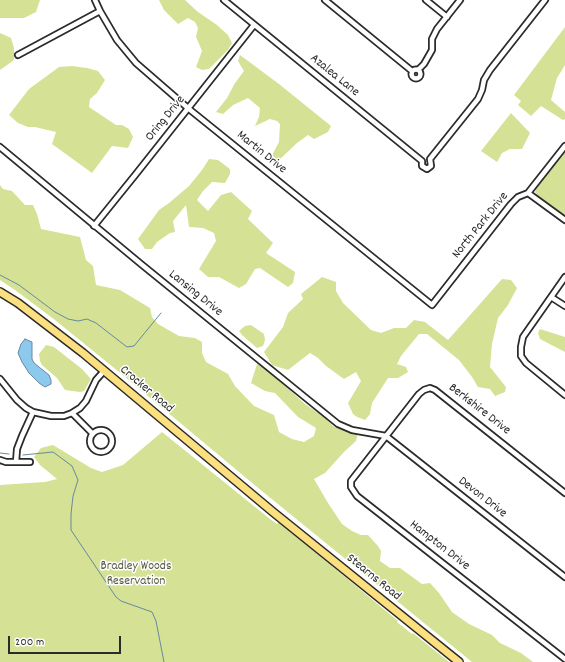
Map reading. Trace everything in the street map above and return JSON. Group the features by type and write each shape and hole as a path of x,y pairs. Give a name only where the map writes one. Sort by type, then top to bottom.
{"main road":[{"name":"Crocker Road","path":"0,292 18,303 104,370 273,512"},
{"name":"Stearns Road","path":"273,512 459,662"}],"street":[{"name":"Martin Drive","path":"95,0 100,12 117,40 136,63 189,109 432,305"},
{"name":"Azalea Lane","path":"224,0 422,161 422,166 427,169 431,166 430,159"},
{"path":"325,0 412,71"},
{"path":"426,0 447,17"},
{"path":"412,71 414,69 418,70 424,64 432,50 432,40 437,29 460,0"},
{"path":"422,161 430,159 478,99 484,80 490,70 545,0"},
{"path":"18,55 100,12"},
{"name":"Oring Drive","path":"94,226 189,109 254,25"},
{"path":"412,71 412,77 417,79 420,75 418,70"},
{"name":"North Park Drive","path":"432,305 511,204 518,197 528,193 565,146"},
{"name":"Lansing Drive","path":"0,147 94,226 338,424 352,430 386,436"},
{"path":"528,193 565,220"},
{"path":"565,277 523,337 521,347 521,356 526,363 565,395"},
{"path":"551,297 565,306"},
{"path":"0,379 17,400 26,408 33,412 52,416 64,416 80,408 86,401 96,380 104,370"},
{"name":"Berkshire Drive","path":"386,436 419,394 430,388 435,390 565,492"},
{"path":"16,462 17,449 33,412"},
{"path":"72,413 93,434"},
{"path":"102,431 108,433 112,439 109,449 99,452 93,448 91,441 93,434 102,431"},
{"name":"Devon Drive","path":"386,436 565,577"},
{"name":"Hampton Drive","path":"386,436 351,481 353,492 565,659"},
{"path":"0,460 6,462 30,462"}],"green space":[{"path":"0,0 40,0 36,12 24,18 0,18"},
{"path":"159,0 185,0 228,35 232,43 228,50 209,69 202,70 196,67 202,51 196,37 198,28 195,22 188,18 178,24 164,10"},
{"path":"565,27 565,65 557,78 551,100 565,112 565,119 563,120 541,106 531,116 518,105 521,101 514,95"},
{"path":"0,33 11,38 14,48 14,60 0,70"},
{"path":"240,55 331,126 328,132 314,139 308,135 278,161 269,161 279,142 280,124 277,121 270,119 255,126 259,117 260,108 248,98 233,105 223,114 216,112 244,71 238,61"},
{"path":"72,66 98,71 105,80 97,93 90,99 89,107 116,125 122,125 129,129 133,137 128,148 112,146 92,173 52,144 56,132 35,127 28,127 18,123 9,115 29,89 59,67"},
{"path":"511,113 530,133 522,149 510,149 502,153 497,162 481,151"},
{"path":"565,151 565,216 541,200 535,192 537,187"},
{"path":"209,159 218,160 230,169 230,174 225,183 212,182 197,200 208,211 221,195 231,192 252,211 248,219 273,243 266,253 295,272 293,283 288,287 260,268 255,269 246,284 239,288 219,277 208,277 199,269 216,241 214,233 203,228 189,227 186,205 173,221 175,232 170,233 157,242 152,249 145,249 138,239 159,210 189,186"},
{"path":"0,185 3,189 12,191 25,205 33,205 41,229 80,237 86,260 93,266 96,285 120,290 150,308 152,317 158,324 179,336 195,338 202,342 202,353 206,362 228,374 235,386 254,406 274,415 279,432 292,439 304,442 314,436 316,428 298,417 275,393 265,391 251,383 257,364 264,367 305,404 324,417 333,426 349,433 358,433 356,441 325,473 314,479 342,524 361,535 368,535 381,551 380,561 390,568 400,568 422,584 430,583 452,612 469,624 492,635 500,643 521,653 533,662 472,662 55,320 0,280"},
{"path":"322,277 336,282 336,291 343,303 371,330 381,333 394,328 406,328 414,320 425,322 448,340 502,279 511,280 517,288 508,305 498,318 492,344 490,367 506,387 505,392 495,396 490,389 478,387 459,360 427,334 419,334 401,356 397,364 406,367 408,372 398,378 388,378 372,403 370,414 365,420 353,414 348,403 361,381 356,372 344,379 310,353 288,370 272,365 264,352 283,327 288,313 303,299 301,294"},
{"path":"251,325 264,334 265,340 263,346 257,348 239,331 245,326"},
{"path":"540,329 565,337 565,352 540,339 538,333"},
{"path":"46,345 54,347 82,369 91,379 84,391 80,392 65,390 57,378 42,365 39,354"},
{"name":"Bradley Woods Reservation","path":"162,432 270,519 277,524 279,522 398,621 397,622 449,662 0,662 0,485 45,482 57,479 40,465 34,457 41,448 53,445 91,468 102,472 123,465"}],"water":[{"path":"25,339 32,342 32,359 34,363 49,375 51,384 45,387 29,373 18,353 21,344"}],"waterway":[{"path":"0,275 19,285 55,312 68,319 78,321 87,319 96,323 127,347 134,346 161,313"},
{"path":"23,455 53,452 72,466 78,480 73,496 71,530 116,597 121,601 152,612 156,621 164,662"},
{"path":"0,453 9,454"}]}
